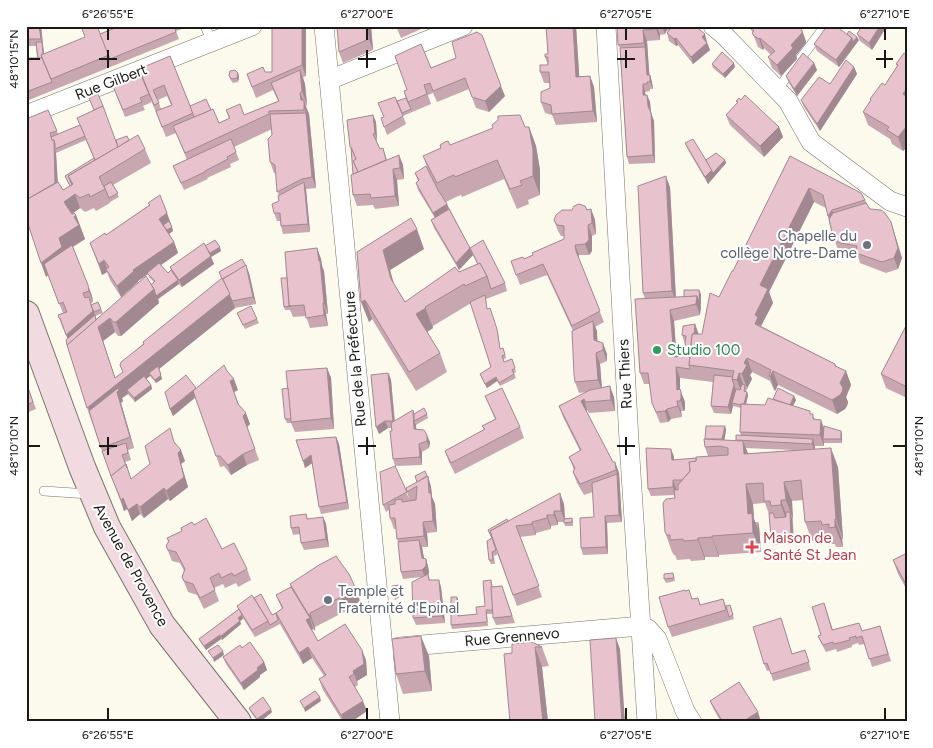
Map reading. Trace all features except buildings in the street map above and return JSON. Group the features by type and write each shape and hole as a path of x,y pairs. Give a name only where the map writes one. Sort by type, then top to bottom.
{"street":[{"name":"Rue Gilbert","path":"26,115 217,33 252,26"},
{"name":"Rue de la Préfecture","path":"324,26 390,722"},
{"path":"329,80 463,26"},
{"name":"Rue Thiers","path":"606,26 647,722"},
{"path":"713,26 788,101 811,142 890,201 907,207"},
{"name":"Avenue de Provence","path":"26,314 93,495 107,527 162,624 238,722"},
{"path":"642,626 648,629 657,639 685,711 692,722"},
{"name":"Rue Grennevo","path":"383,648 642,626"}],"lane":[{"path":"777,90 825,26"},
{"path":"44,491 93,495"}],"place":[{"name":"Chapelle du collège Notre-Dame","path":"867,245"},
{"name":"Studio 100","path":"657,350"},
{"name":"Maison de Santé St Jean","path":"752,547"},
{"name":"Temple et Fraternité d'Epinal","path":"328,600"}]}
